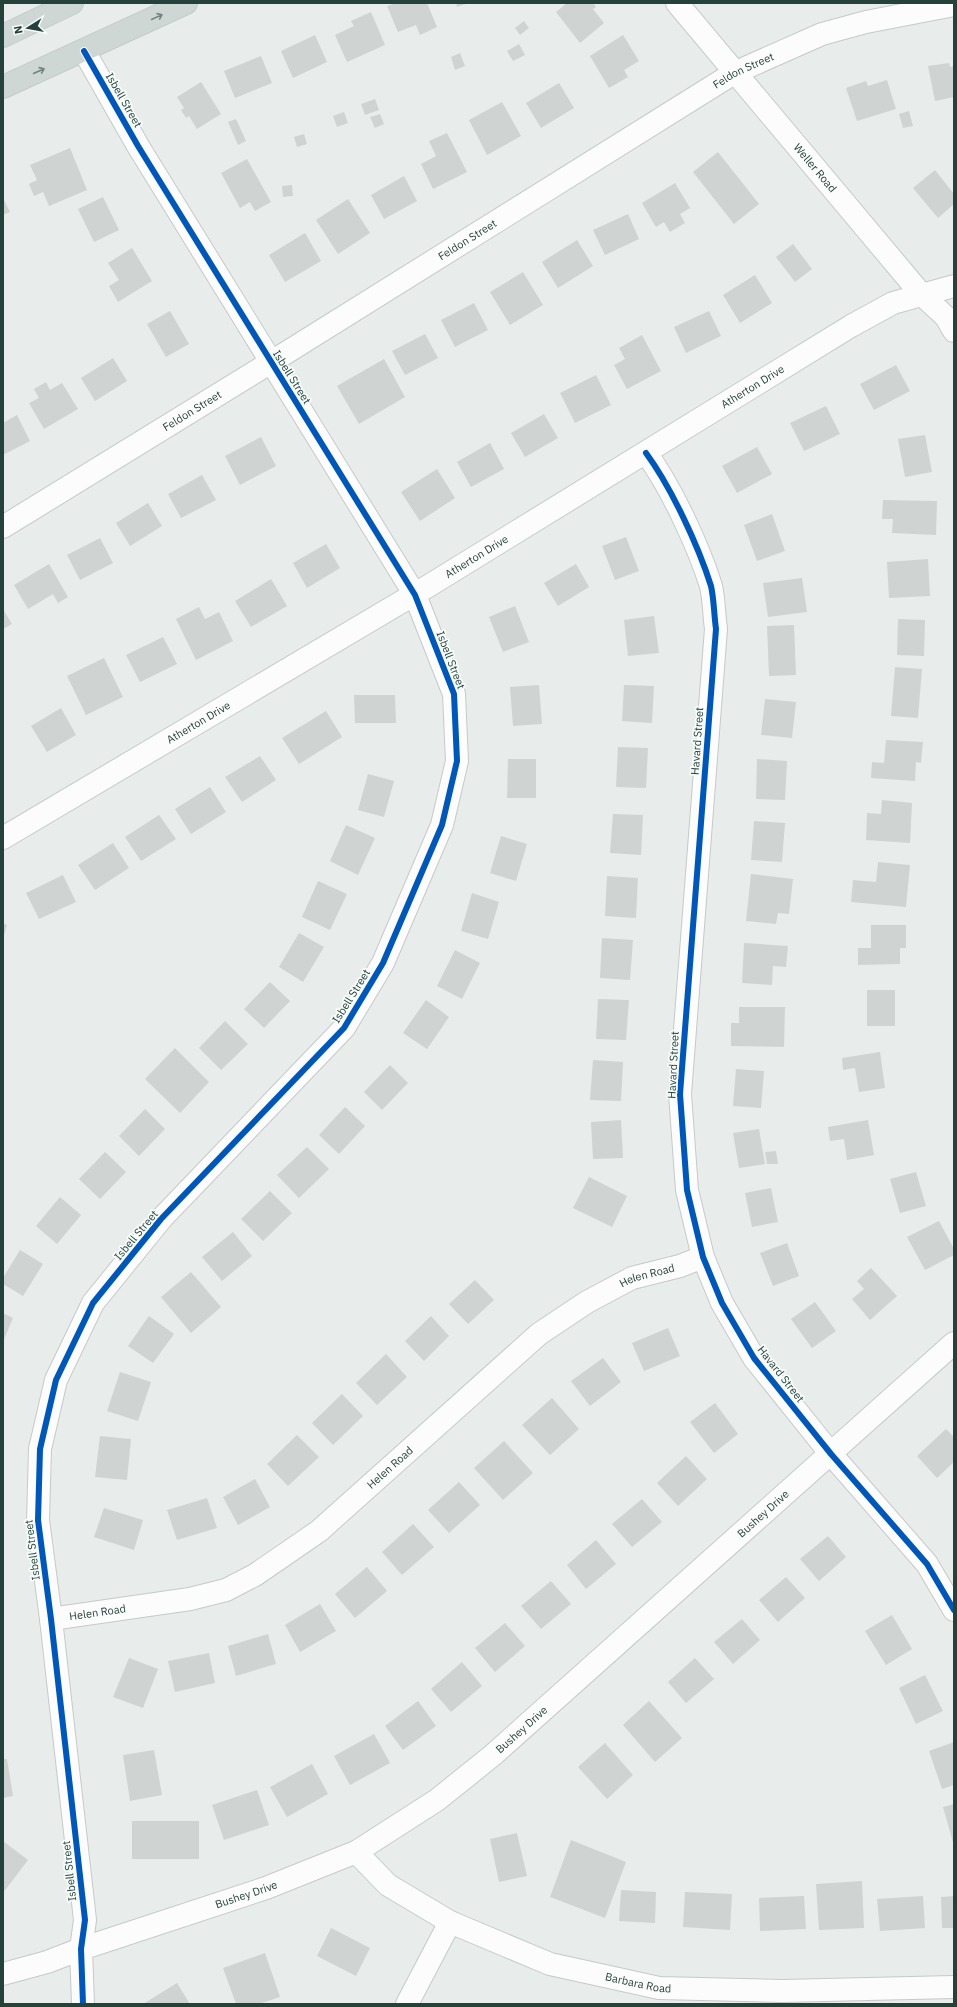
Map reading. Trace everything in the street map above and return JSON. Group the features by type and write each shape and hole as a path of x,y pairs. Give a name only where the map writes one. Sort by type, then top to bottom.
{"main road":[{"path":"3,36 72,3"},
{"path":"3,87 186,3"}],"street":[{"name":"Weller Road","path":"677,3 734,73 922,294 946,317 954,331"},
{"name":"Feldon Street","path":"3,527 272,362 734,73 822,34 866,22 954,5"},
{"name":"Isbell Street","path":"83,2004 81,1949 85,1920 51,1618 38,1520 40,1449 56,1380 93,1303 161,1219 344,1028 383,963 442,825 457,761 454,694 414,595 138,146 84,51"},
{"name":"Atherton Drive","path":"3,838 414,595 851,326 893,303 954,286"},
{"name":"Havard Street","path":"646,453 656,467 687,526 711,587 716,629 680,1094 687,1190 703,1257 722,1303 754,1358 831,1454 927,1564 954,1610"},
{"name":"Helen Road","path":"51,1618 190,1599 226,1590 255,1575 319,1531 539,1334 587,1302 632,1278 680,1266 703,1257"},
{"name":"Bushey Drive","path":"3,1974 47,1962 81,1949 266,1888 356,1852 437,1800 494,1755 954,1343"},
{"name":"Barbara Road","path":"356,1852 388,1884 450,1922 550,1964 659,1988 782,1991 954,1987"},
{"path":"407,2004 450,1922"}],"building":[{"path":"396,3 427,3 437,27 420,35 416,25 398,32 387,6"},
{"path":"456,3 468,3 457,7"},
{"path":"567,3 593,3 596,7 593,9 604,23 580,43 556,12"},
{"path":"371,12 385,45 347,62 335,35 354,26 351,21"},
{"path":"524,21 529,28 520,35 515,28"},
{"path":"315,35 327,62 293,78 281,51"},
{"path":"623,35 639,61 624,70 628,77 609,88 590,56"},
{"path":"519,44 525,55 513,61 507,51"},
{"path":"460,53 465,66 455,70 451,57"},
{"path":"261,56 272,83 235,98 224,71"},
{"path":"949,63 950,67 954,66 954,97 935,101 928,66"},
{"path":"887,80 896,109 857,121 846,88 866,81 868,86"},
{"path":"201,82 221,114 197,129 189,116 186,118 181,110 184,108 177,97"},
{"path":"559,83 574,108 541,128 526,103"},
{"path":"375,99 379,110 365,115 361,104"},
{"path":"502,102 521,136 487,155 469,120"},
{"path":"909,111 913,126 903,128 899,114"},
{"path":"344,112 348,123 337,127 333,116"},
{"path":"380,114 384,124 375,128 370,117"},
{"path":"236,119 246,141 238,145 228,122"},
{"path":"447,133 467,172 433,189 421,164 436,156 429,141"},
{"path":"304,134 307,144 297,147 294,137"},
{"path":"70,148 87,190 49,206 43,192 34,196 29,184 37,180 30,165"},
{"path":"718,152 759,204 734,224 693,172"},
{"path":"247,159 271,202 255,211 250,202 240,208 221,173"},
{"path":"935,170 954,194 954,204 938,218 913,188"},
{"path":"404,176 417,201 384,219 371,195"},
{"path":"675,183 690,208 680,214 685,223 670,232 664,222 656,227 642,203"},
{"path":"292,185 293,196 283,197 282,186"},
{"path":"103,197 119,230 94,242 78,209"},
{"path":"3,198 10,212 3,215"},
{"path":"348,199 370,233 338,254 316,220"},
{"path":"628,214 639,239 605,255 593,230"},
{"path":"305,233 321,261 285,282 269,255"},
{"path":"577,240 593,266 558,288 542,262"},
{"path":"793,244 812,269 795,282 776,257"},
{"path":"132,248 152,281 118,302 109,286 119,280 108,263"},
{"path":"523,272 543,305 510,325 490,292"},
{"path":"755,275 772,303 740,323 723,295"},
{"path":"474,303 488,330 455,347 441,320"},
{"path":"170,311 189,344 166,357 147,324"},
{"path":"709,311 721,336 686,353 674,327"},
{"path":"425,334 438,358 405,375 392,351"},
{"path":"642,335 661,371 627,389 614,365 625,359 619,348"},
{"path":"113,358 127,381 95,401 81,378"},
{"path":"384,359 405,397 359,424 337,386"},
{"path":"896,365 910,391 874,410 860,384"},
{"path":"596,375 611,405 575,423 560,393"},
{"path":"46,382 50,390 62,383 78,409 44,429 29,403 39,398 34,389"},
{"path":"826,406 840,434 804,451 790,423"},
{"path":"544,414 558,438 525,457 511,433"},
{"path":"17,415 30,441 3,455 3,423"},
{"path":"925,435 932,472 905,477 898,439"},
{"path":"261,437 276,466 240,485 225,456"},
{"path":"490,443 504,469 471,487 457,462"},
{"path":"757,447 772,474 737,493 722,466"},
{"path":"437,469 455,498 420,521 401,492"},
{"path":"202,475 216,500 181,518 168,494"},
{"path":"883,500 937,501 936,535 892,533 893,519 882,519"},
{"path":"148,503 162,526 130,546 116,523"},
{"path":"772,514 785,551 757,561 744,525"},
{"path":"626,537 639,571 615,580 602,546"},
{"path":"100,538 113,563 80,580 67,555"},
{"path":"326,544 340,568 307,588 293,563"},
{"path":"928,559 930,596 889,598 887,562"},
{"path":"49,564 68,597 58,603 53,594 28,609 14,585"},
{"path":"576,564 589,587 558,606 544,583"},
{"path":"802,578 807,612 768,617 763,583"},
{"path":"271,579 287,606 251,627 235,601"},
{"path":"515,606 529,642 503,652 489,617"},
{"path":"199,607 205,619 219,612 233,641 196,660 176,619"},
{"path":"3,609 12,624 3,629"},
{"path":"654,616 659,653 628,656 624,620"},
{"path":"898,619 925,620 924,656 897,655"},
{"path":"794,625 796,675 769,676 767,626"},
{"path":"163,637 177,664 140,682 126,655"},
{"path":"104,658 123,697 86,715 67,676"},
{"path":"895,667 922,669 918,718 891,716"},
{"path":"539,685 542,724 513,726 510,687"},
{"path":"624,685 654,686 652,723 622,721"},
{"path":"354,695 395,695 396,723 355,723"},
{"path":"765,699 796,702 792,738 761,735"},
{"path":"61,708 76,735 47,752 31,726"},
{"path":"326,711 342,737 299,764 282,738"},
{"path":"886,740 923,742 921,763 916,762 915,781 871,778 872,762 884,763"},
{"path":"618,747 648,748 646,788 616,787"},
{"path":"260,756 276,780 242,802 225,777"},
{"path":"508,759 536,759 536,798 507,798"},
{"path":"757,759 787,761 785,800 756,799"},
{"path":"368,774 394,781 384,817 358,810"},
{"path":"210,787 226,812 191,834 175,809"},
{"path":"882,800 912,803 910,843 866,840 867,813 881,814"},
{"path":"613,814 643,815 641,855 610,853"},
{"path":"159,815 176,839 141,861 125,837"},
{"path":"754,821 785,823 782,862 751,860"},
{"path":"346,825 375,838 358,875 330,861"},
{"path":"501,836 527,844 516,881 490,873"},
{"path":"113,843 129,868 95,890 78,865"},
{"path":"878,862 910,865 906,907 851,902 853,880 876,882"},
{"path":"751,874 793,879 789,914 778,913 776,924 746,921"},
{"path":"63,875 76,902 39,919 26,893"},
{"path":"607,876 638,878 636,918 605,916"},
{"path":"318,881 347,894 330,930 302,917"},
{"path":"472,893 499,902 488,939 461,931"},
{"path":"3,923 7,925 3,938"},
{"path":"871,925 906,925 906,948 900,948 900,964 858,965 858,948 871,948"},
{"path":"299,933 324,947 303,982 279,967"},
{"path":"602,938 633,940 630,980 600,978"},
{"path":"744,943 788,946 786,967 773,966 772,985 742,983"},
{"path":"455,950 480,963 462,999 437,986"},
{"path":"270,982 290,1001 264,1028 244,1009"},
{"path":"867,990 895,990 895,1026 867,1026"},
{"path":"598,999 629,1000 626,1040 596,1039"},
{"path":"426,1000 449,1017 427,1049 403,1033"},
{"path":"739,1007 785,1007 784,1047 731,1046 731,1023 739,1023"},
{"path":"225,1021 248,1044 221,1070 199,1048"},
{"path":"175,1048 209,1082 180,1113 145,1079"},
{"path":"880,1052 885,1088 859,1092 855,1068 843,1070 842,1058"},
{"path":"593,1060 623,1062 621,1101 590,1100"},
{"path":"390,1065 408,1083 382,1110 364,1092"},
{"path":"736,1069 764,1071 761,1108 733,1106"},
{"path":"345,1107 365,1126 339,1154 319,1135"},
{"path":"145,1109 165,1129 139,1156 119,1136"},
{"path":"621,1120 623,1158 593,1159 591,1122"},
{"path":"868,1120 874,1155 847,1160 844,1139 830,1141 828,1127"},
{"path":"759,1129 765,1164 739,1168 733,1133"},
{"path":"307,1147 329,1169 299,1198 277,1175"},
{"path":"776,1151 778,1164 767,1164 765,1152"},
{"path":"105,1152 126,1172 100,1199 79,1179"},
{"path":"916,1172 926,1206 900,1213 890,1179"},
{"path":"589,1177 627,1196 612,1227 573,1208"},
{"path":"771,1188 778,1222 752,1227 745,1193"},
{"path":"270,1191 292,1213 263,1241 241,1219"},
{"path":"60,1197 81,1215 57,1244 36,1226"},
{"path":"939,1221 954,1249 954,1255 925,1270 907,1237"},
{"path":"233,1232 252,1256 222,1281 202,1257"},
{"path":"787,1243 799,1276 773,1286 760,1253"},
{"path":"20,1250 43,1264 23,1296 3,1284 3,1278"},
{"path":"871,1268 897,1296 870,1320 852,1299 864,1289 857,1281"},
{"path":"191,1272 221,1307 191,1333 161,1297"},
{"path":"475,1280 494,1300 468,1324 449,1304"},
{"path":"815,1302 836,1331 812,1348 791,1319"},
{"path":"3,1313 13,1318 3,1342"},
{"path":"149,1316 174,1334 153,1363 128,1346"},
{"path":"431,1316 449,1336 424,1361 405,1341"},
{"path":"668,1328 680,1356 644,1371 632,1343"},
{"path":"386,1354 407,1377 377,1405 356,1383"},
{"path":"603,1358 621,1382 590,1406 571,1381"},
{"path":"120,1372 151,1382 138,1421 107,1411"},
{"path":"342,1394 363,1416 333,1445 312,1423"},
{"path":"552,1398 579,1429 550,1455 522,1425"},
{"path":"715,1403 738,1434 714,1453 690,1422"},
{"path":"946,1429 954,1437 954,1462 937,1478 917,1456"},
{"path":"297,1435 319,1457 288,1486 267,1464"},
{"path":"100,1436 131,1439 127,1480 95,1477"},
{"path":"504,1441 533,1473 503,1500 474,1468"},
{"path":"686,1456 707,1479 678,1506 657,1483"},
{"path":"255,1479 270,1507 238,1525 223,1497"},
{"path":"459,1482 480,1505 449,1533 428,1510"},
{"path":"207,1498 217,1528 177,1540 167,1510"},
{"path":"642,1499 662,1522 632,1547 612,1524"},
{"path":"104,1508 143,1520 134,1550 94,1537"},
{"path":"413,1524 434,1547 402,1575 382,1552"},
{"path":"828,1536 846,1557 819,1581 800,1559"},
{"path":"596,1540 616,1564 586,1589 567,1565"},
{"path":"367,1567 387,1591 355,1618 335,1594"},
{"path":"786,1577 805,1598 778,1622 759,1600"},
{"path":"551,1581 571,1604 541,1629 521,1606"},
{"path":"320,1604 336,1631 300,1652 285,1625"},
{"path":"892,1615 912,1649 886,1665 865,1631"},
{"path":"742,1619 760,1640 733,1664 714,1642"},
{"path":"505,1623 525,1646 495,1672 475,1648"},
{"path":"268,1634 276,1664 236,1676 228,1646"},
{"path":"209,1653 215,1683 175,1692 168,1661"},
{"path":"129,1658 158,1669 143,1708 113,1697"},
{"path":"695,1658 714,1679 686,1703 668,1682"},
{"path":"462,1662 482,1686 451,1712 431,1689"},
{"path":"925,1675 943,1711 916,1724 899,1688"},
{"path":"418,1701 436,1726 403,1750 385,1726"},
{"path":"649,1701 682,1738 655,1762 623,1725"},
{"path":"374,1734 390,1763 350,1785 334,1756"},
{"path":"954,1742 954,1785 942,1789 929,1751"},
{"path":"605,1743 633,1775 607,1799 578,1767"},
{"path":"154,1750 162,1795 130,1801 123,1755"},
{"path":"3,1759 7,1759 13,1796 3,1798"},
{"path":"312,1764 328,1794 287,1817 270,1787"},
{"path":"257,1790 269,1825 224,1840 212,1805"},
{"path":"954,1804 954,1846 943,1807"},
{"path":"132,1821 199,1821 199,1859 132,1859"},
{"path":"517,1833 527,1876 499,1882 490,1839"},
{"path":"571,1840 626,1862 605,1918 550,1897"},
{"path":"3,1841 28,1860 3,1893"},
{"path":"862,1881 864,1928 819,1930 816,1884"},
{"path":"621,1890 656,1892 655,1923 619,1921"},
{"path":"685,1892 732,1894 730,1930 683,1927"},
{"path":"804,1896 806,1929 760,1931 759,1898"},
{"path":"923,1896 925,1928 880,1931 877,1899"},
{"path":"954,1896 954,1928 942,1928 941,1897"},
{"path":"331,1928 370,1948 356,1976 317,1956"},
{"path":"265,1953 280,1997 259,2004 236,2004 223,1968"},
{"path":"177,1983 190,2004 143,2004"}],"cycle path":[{"path":"83,2004 81,1949 85,1920 51,1619 38,1520 40,1449 56,1380 93,1303 161,1219 344,1028 383,963 442,825 457,761 454,694 415,595 138,146 84,51"},
{"path":"646,453 674,499 706,570 713,596 716,629 680,1094 687,1190 703,1257 722,1303 754,1358 831,1454 927,1564 954,1610"}]}
